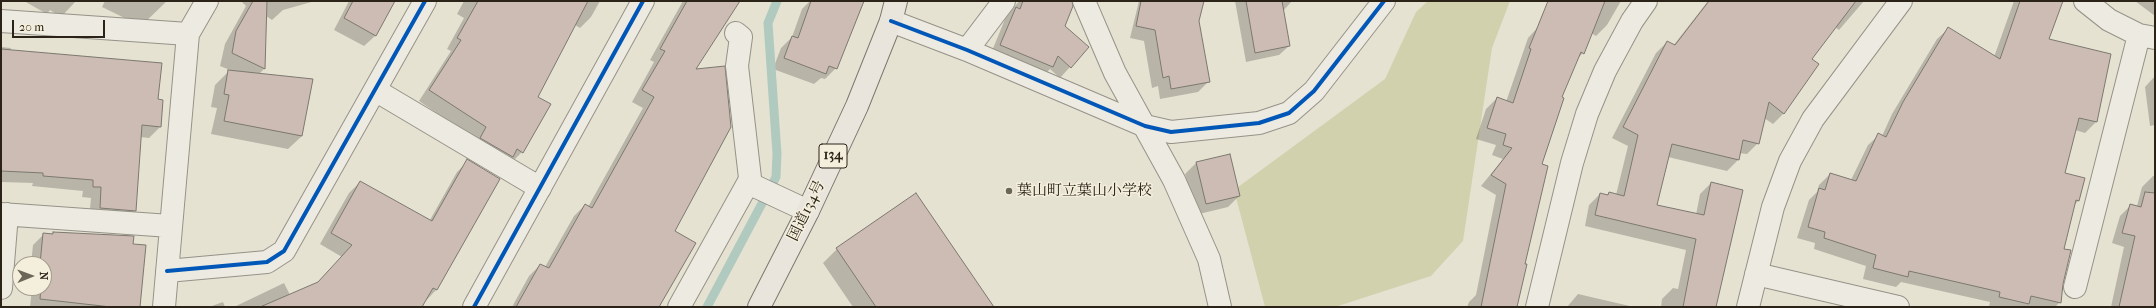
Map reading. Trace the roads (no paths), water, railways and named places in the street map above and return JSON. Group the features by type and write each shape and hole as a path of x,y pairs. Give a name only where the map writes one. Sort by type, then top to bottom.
{"highway":[{"name":"国道134号","path":"759,307 808,211 857,106 894,11"}],"street":[{"path":"164,307 188,34 207,1"},
{"path":"167,271 267,262 284,251 425,1"},
{"path":"474,307 644,1"},
{"path":"967,50 1004,1"},
{"path":"1084,1 1115,73 1174,180 1209,259 1220,307"},
{"path":"894,11 967,50 1145,126 1171,132 1258,123 1289,113 1314,91 1384,1"},
{"path":"1537,307 1572,163 1587,114 1605,71 1632,20 1646,1"},
{"path":"1748,307 1773,207 1790,161 1813,119 1901,1"},
{"path":"2075,287 2147,36 2109,20 2085,1"},
{"path":"1,21 188,34"},
{"path":"680,307 751,184 737,66 741,37 736,33"},
{"path":"375,90 540,188"},
{"path":"751,184 808,211"},
{"path":"1,288 4,214 170,226"},
{"path":"1756,274 1898,307"}],"waterway":[{"path":"707,307 776,177 777,154 768,23 777,1"}],"place":[{"name":"葉山町立葉山小学校","path":"1009,191"}]}
